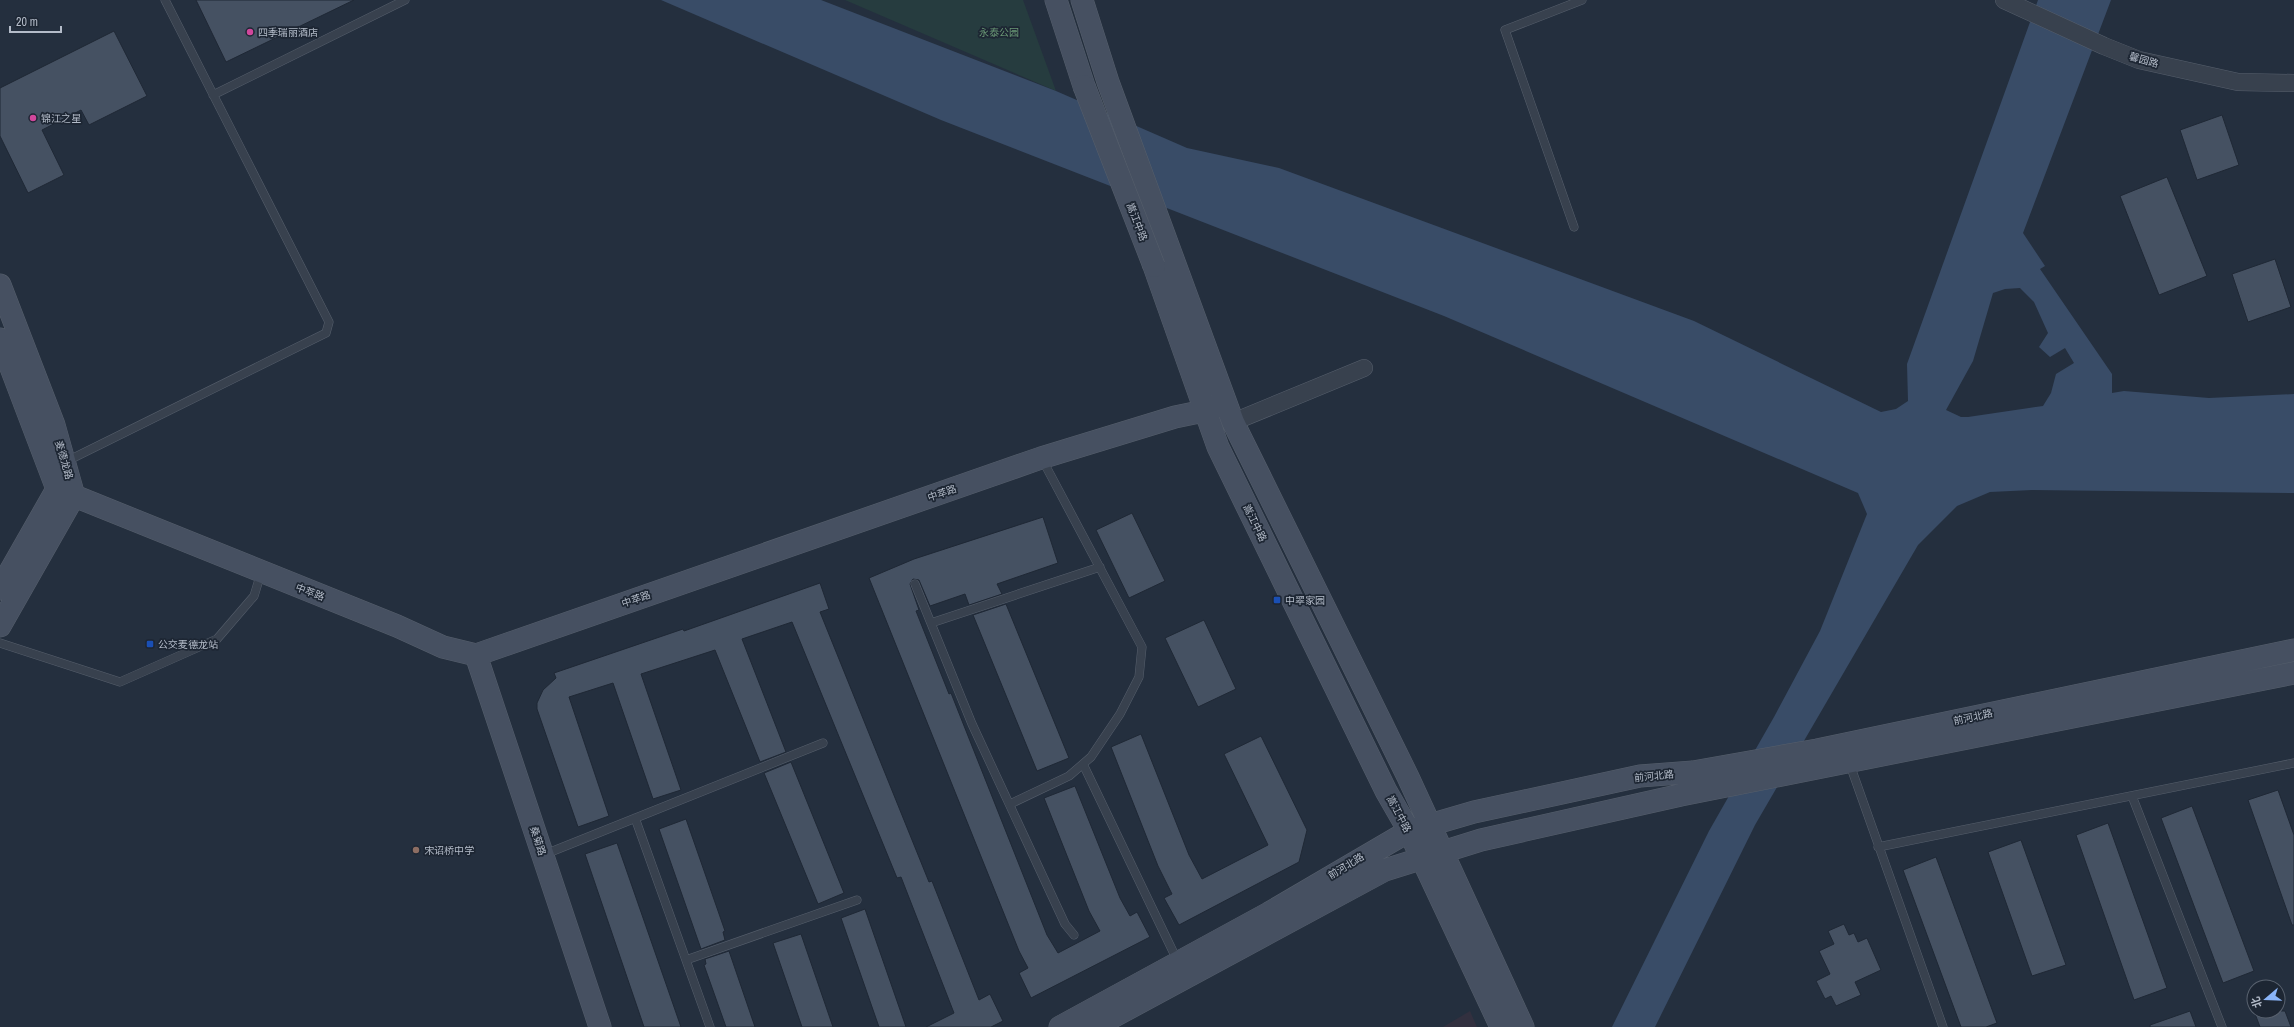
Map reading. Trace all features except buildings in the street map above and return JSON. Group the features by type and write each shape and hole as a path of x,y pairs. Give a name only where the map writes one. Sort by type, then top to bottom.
{"main road":[{"name":"嵩江中路","path":"1056,0 1084,86 1229,412 1443,851 1523,1027"},
{"name":"嵩江中路","path":"1082,0 1164,264 1204,411 1221,454 1386,791 1408,831 1501,1027"},
{"name":"麦德龙路","path":"0,285 54,425 65,462 66,493 0,589"},
{"name":"麦德龙路","path":"0,339 66,493"},
{"name":"中萃路","path":"66,493 261,573 397,626 443,648 476,655 1041,458 1175,418 1204,411 1229,412"},
{"path":"0,626 66,493"},
{"name":"前河北路","path":"1094,1027 1385,870 1420,857 1481,840 1682,795 1810,771 1846,753 2294,650"},
{"name":"桑菊路","path":"476,655 600,1027"},
{"name":"前河北路","path":"1060,1027 1269,913 1408,831 1430,824 1474,812 1632,778 1693,772 1817,750 1846,753 2294,673"}],"street":[{"name":"馨园路","path":"2009,3 2138,60 2238,82 2294,83"},
{"path":"1229,412 1364,368"}],"lane":[{"path":"65,462 326,333 329,322 165,0"},
{"path":"213,95 405,0"},
{"path":"1574,227 1505,30 1582,0"},
{"path":"1010,804 1069,776 1091,757 1120,714 1139,677 1142,647 1041,458"},
{"path":"931,623 1100,567"},
{"path":"0,643 120,682 217,639 254,596 261,573"},
{"path":"915,584 972,724 1065,924 1074,935"},
{"path":"542,855 822,742"},
{"path":"1846,753 1878,847 1943,1027"},
{"path":"1878,847 2294,763"},
{"path":"1083,764 1178,963"},
{"path":"2132,796 2222,1027"},
{"path":"635,818 710,1027"},
{"path":"686,960 857,900"}],"shaded area":[{"path":"1470,1011 1477,1027 1443,1027"}],"green space":[{"name":"永泰公园","path":"845,0 1023,0 1056,91"}],"water":[{"path":"661,0 821,0 1056,91 1187,148 1279,168 1694,321 1881,412 1896,409 1908,401 1907,364 2038,0 2111,0 2023,233 2045,266 2040,269 2112,374 2112,393 2124,391 2209,398 2294,394 2294,493 2032,490 1990,492 1957,506 1918,545 1755,825 1655,1027 1612,1027 1709,831 1774,717 1820,631 1867,514 1858,493 1444,316 941,120","holes":["2020,288 2034,302 2048,333 2039,347 2050,357 2065,348 2074,363 2056,374 2051,393 2043,406 1968,417 1961,417 1946,410 1973,361 1993,293 2005,289"]}],"place":[{"name":"四季瑞丽酒店","path":"250,32"},
{"name":"锦江之星","path":"33,118"},
{"name":"中翠家园","path":"1277,600"},
{"name":"公交麦德龙站","path":"150,644"},
{"name":"宋诏桥中学","path":"416,850"}]}
